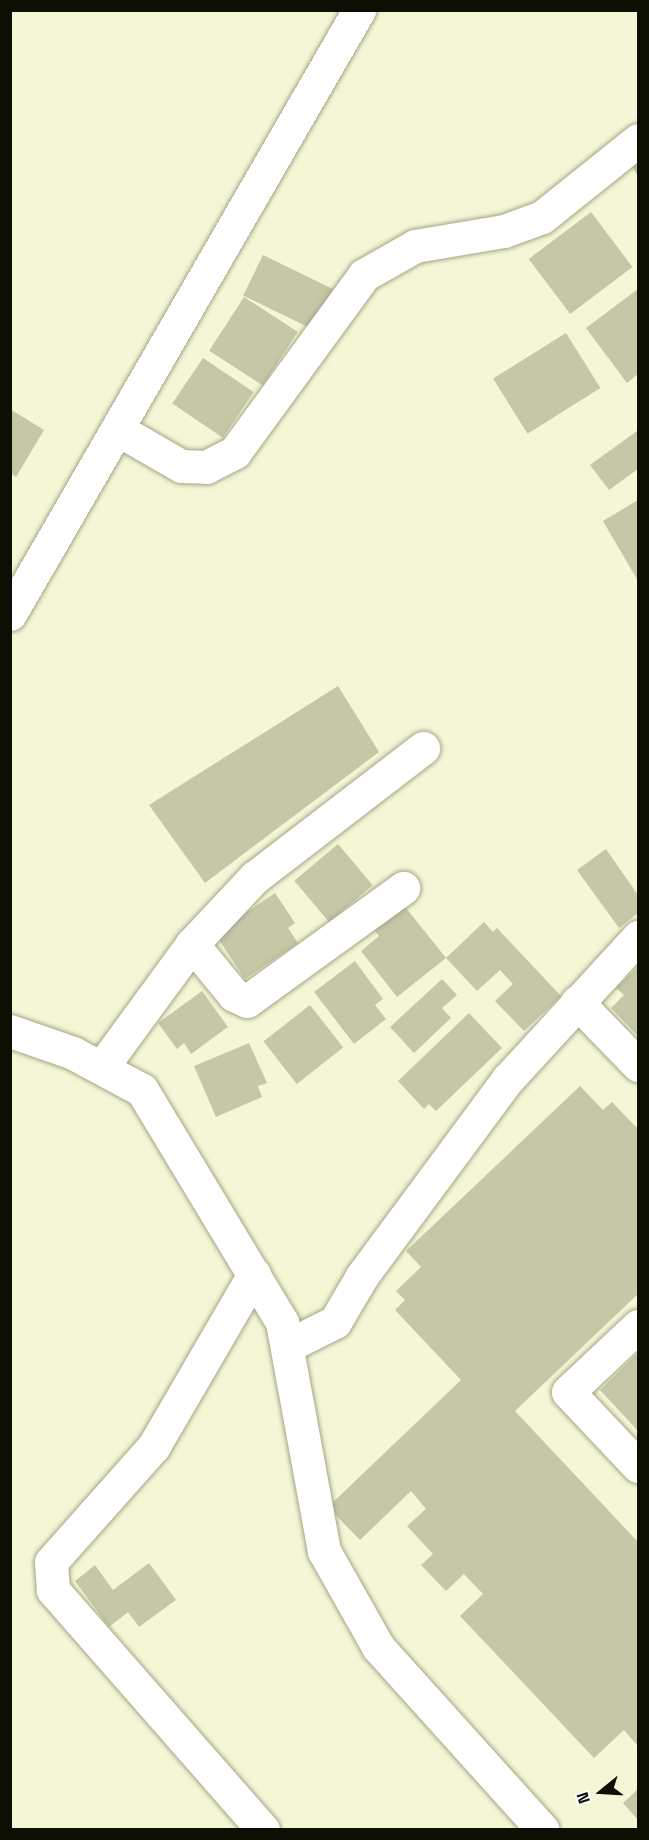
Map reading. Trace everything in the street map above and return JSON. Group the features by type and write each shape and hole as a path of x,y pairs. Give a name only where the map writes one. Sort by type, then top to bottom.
{"street":[{"path":"10,614 359,10"},
{"path":"117,429 181,466 206,467 235,452 364,275 415,246 504,231 542,216 639,140"},
{"path":"102,1067 192,944 255,877 423,748"},
{"path":"192,944 234,995 247,1001 403,888"},
{"path":"287,1346 335,1322 362,1276 508,1079 639,937"},
{"path":"577,1002 639,1065"},
{"path":"10,1031 102,1067 142,1090 282,1322 324,1551 378,1647 543,1830"},
{"path":"254,1274 154,1446 51,1562 53,1590 263,1830"},
{"path":"639,1326 568,1392 639,1466"}],"building":[{"path":"638,162 638,176 632,167"},
{"path":"591,212 633,267 570,314 529,259"},
{"path":"263,255 338,292 319,332 243,295"},
{"path":"638,289 638,374 627,383 586,328"},
{"path":"244,297 298,332 263,386 209,351"},
{"path":"566,333 600,388 528,434 493,379"},
{"path":"203,358 254,392 223,438 172,404"},
{"path":"10,409 44,430 16,477 10,473"},
{"path":"637,431 638,469 609,490 590,465"},
{"path":"638,500 638,581 603,521"},
{"path":"338,686 379,752 205,883 149,805"},
{"path":"338,844 373,885 329,922 294,881"},
{"path":"606,849 638,895 638,913 619,928 577,870"},
{"path":"275,893 295,923 288,928 298,943 245,979 215,934"},
{"path":"402,903 446,958 397,997 361,951 379,936 372,928"},
{"path":"484,922 493,932 497,928 561,996 524,1031 495,1001 513,984 500,970 477,991 446,958"},
{"path":"355,961 383,999 375,1005 386,1019 354,1044 314,992"},
{"path":"637,968 638,1036 611,1008 624,995 616,988"},
{"path":"442,979 457,995 442,1008 451,1018 414,1053 390,1027"},
{"path":"202,991 228,1027 191,1054 184,1043 177,1049 158,1023"},
{"path":"310,1005 343,1048 297,1084 264,1041"},
{"path":"469,1013 502,1048 436,1111 429,1104 424,1109 398,1081"},
{"path":"249,1043 267,1083 258,1086 262,1097 216,1117 194,1066"},
{"path":"580,1086 603,1110 612,1102 638,1129 638,1294 515,1411 638,1542 638,1746 624,1730 594,1758 460,1616 483,1594 464,1574 446,1591 421,1565 433,1554 407,1526 426,1509 411,1491 360,1540 328,1507 461,1380 395,1310 405,1300 396,1291 421,1267 406,1251"},
{"path":"638,1353 638,1431 600,1390"},
{"path":"149,1563 176,1600 139,1627 128,1612 109,1627 75,1581 95,1565 113,1590"},
{"path":"638,1789 638,1820 623,1803"}]}
